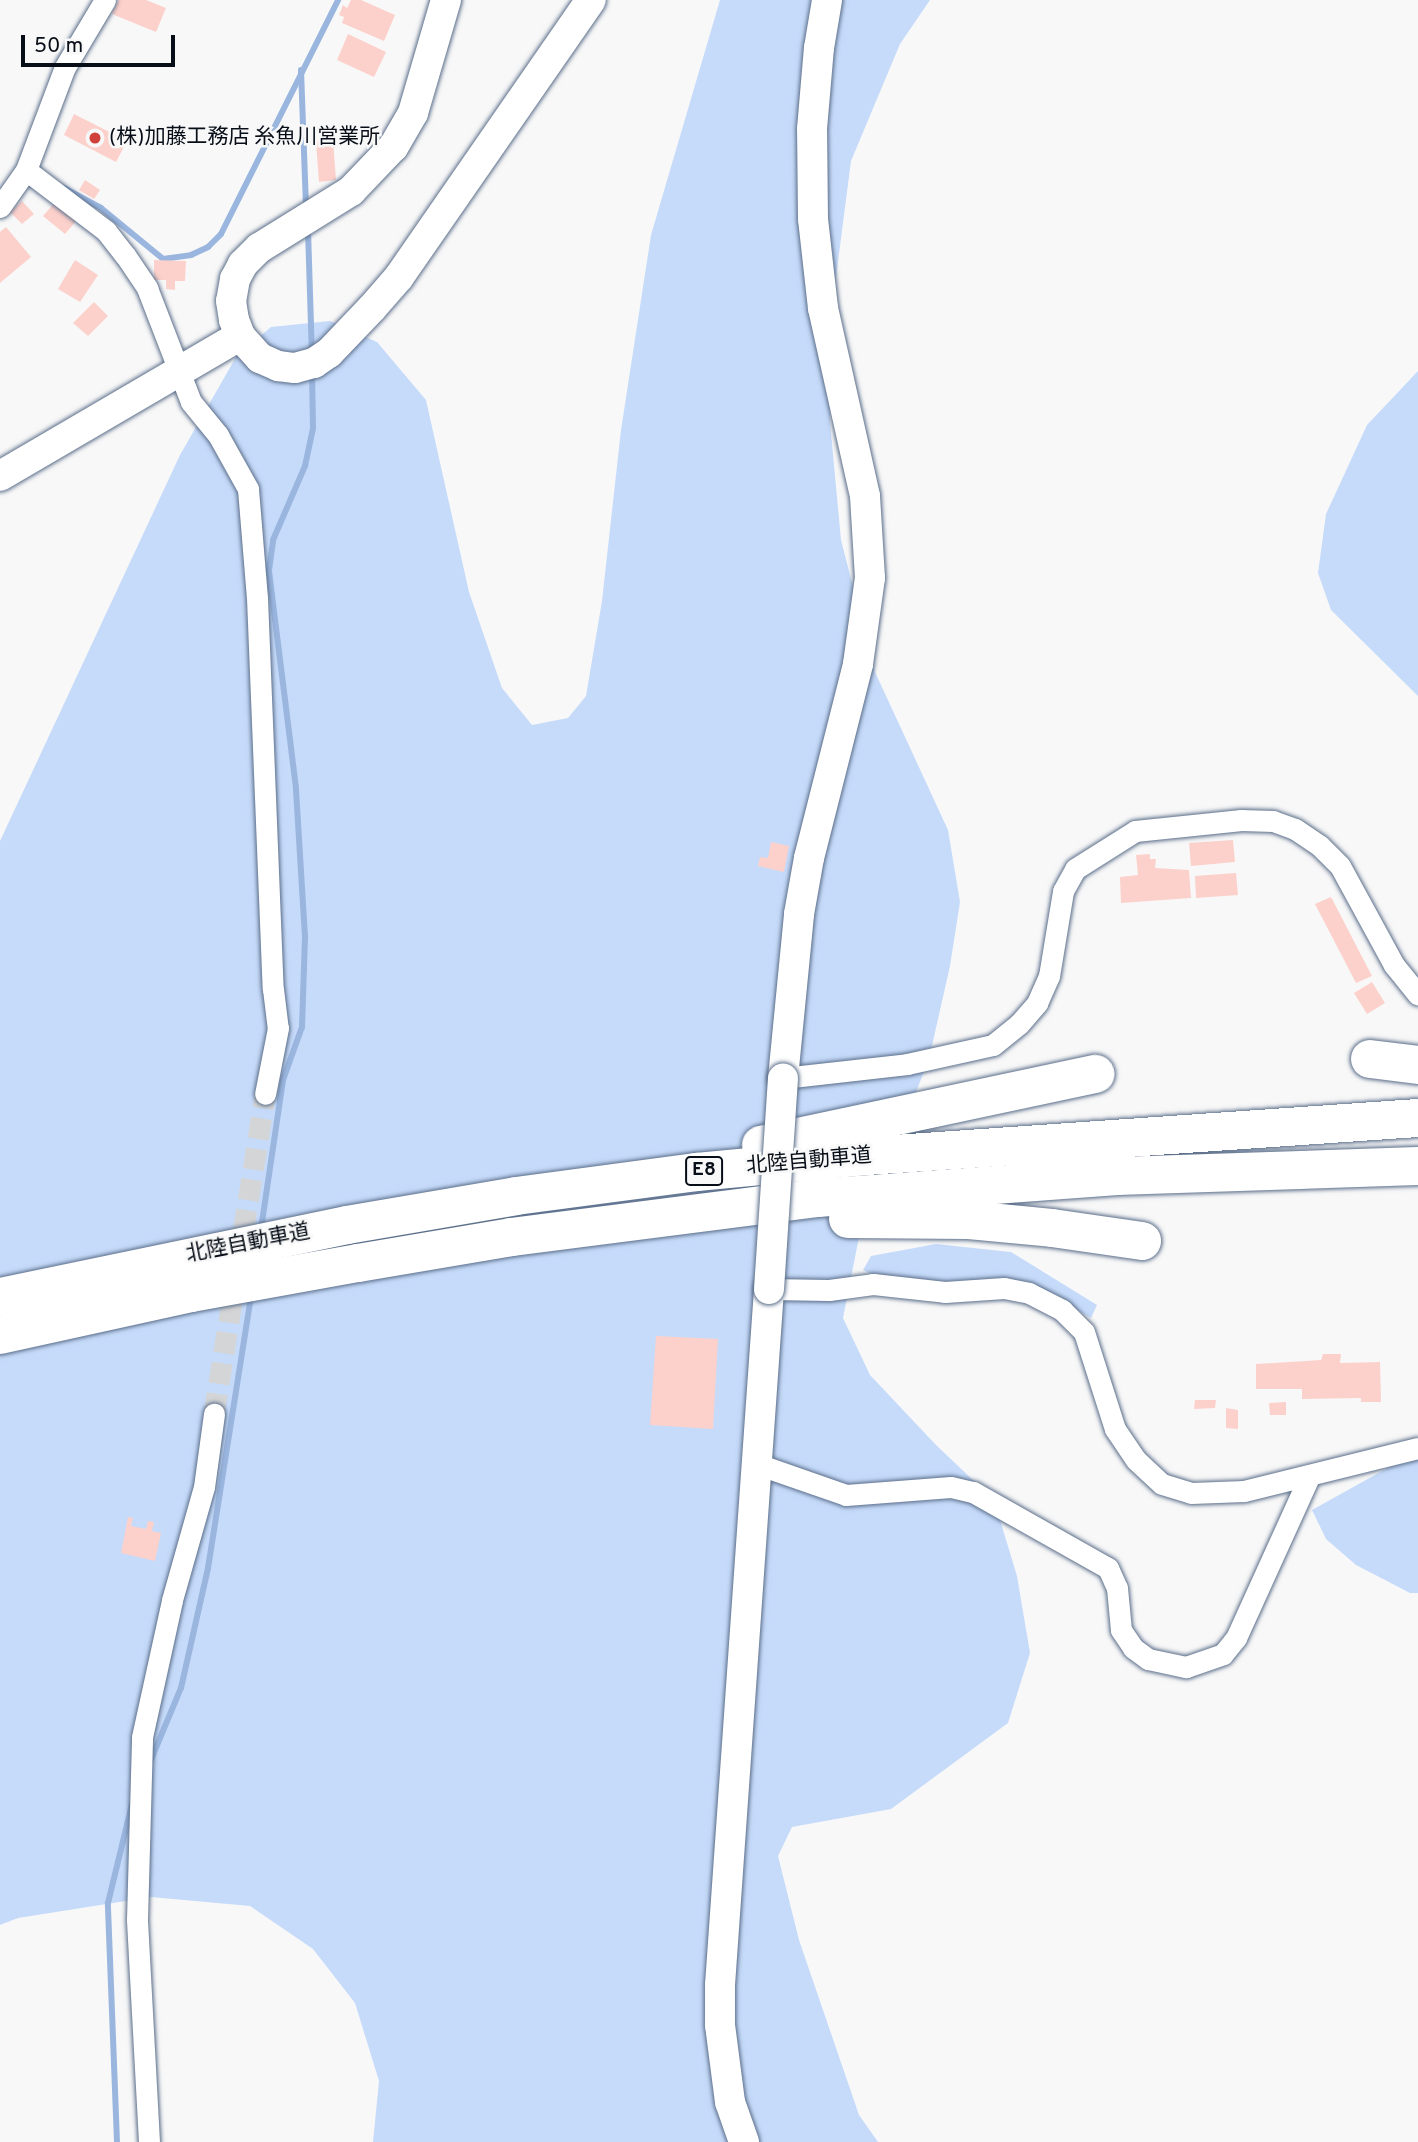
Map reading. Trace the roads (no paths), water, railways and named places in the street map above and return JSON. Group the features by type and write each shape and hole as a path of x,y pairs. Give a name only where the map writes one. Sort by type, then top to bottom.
{"highway":[{"path":"1370,1059 1418,1065"},
{"path":"516,1196 1096,1074"},
{"name":"北陸自動車道","path":"0,1297 184,1256 516,1196 697,1172 866,1156 1418,1118"},
{"name":"北陸自動車道","path":"0,1335 191,1293 512,1237 817,1198 1116,1176 1418,1166"},
{"path":"358,1263 719,1226 882,1218 1024,1225 1142,1241"}],"street":[{"path":"0,207 26,170 65,67 105,0"},
{"path":"446,0 412,113 393,147 351,191 258,248 243,264 235,279 231,301 240,336 260,358 278,366 295,368 314,363 329,353 399,277 592,0"},
{"path":"744,2142 730,2102 720,2025 720,1985 783,1078 801,903 858,664 870,578 865,496 823,308 813,219 812,129 827,0"},
{"path":"26,170 106,230 125,255 147,288 191,402 218,435 248,489 257,598 273,989 278,1027 265,1094"},
{"path":"0,476 240,336"},
{"path":"783,1078 907,1064 993,1045 1019,1024 1037,1003 1049,976 1063,891 1075,869 1135,831 1241,820 1273,821 1295,829 1320,846 1340,866 1394,965 1418,995"},
{"path":"769,1289 829,1290 873,1284 945,1292 1004,1288 1029,1293 1062,1310 1084,1332 1115,1429 1136,1460 1162,1484 1191,1493 1244,1491 1418,1448"},
{"path":"149,2142 137,1919 142,1737 172,1600 204,1487 215,1414"},
{"path":"757,1464 846,1495 951,1487 973,1492 1108,1568 1117,1588 1121,1630 1133,1648 1148,1659 1186,1667 1223,1654 1236,1638 1310,1475"}],"waterway":[{"path":"64,188 101,208 163,259 191,255 208,247 221,234 338,0"},
{"path":"301,70 306,208"},
{"path":"308,230 312,355"},
{"path":"261,1229 283,1080 302,1027 305,937 296,788 269,570 273,540 305,466 313,428 312,373"},
{"path":"150,1762 181,1688 208,1568 251,1296"},
{"path":"117,2142 108,1903 132,1804"}],"tunnel":[{"path":"214,1414 265,1094"}],"place":[{"name":"(株)加藤工務店 糸魚川営業所","path":"95,138"}]}
